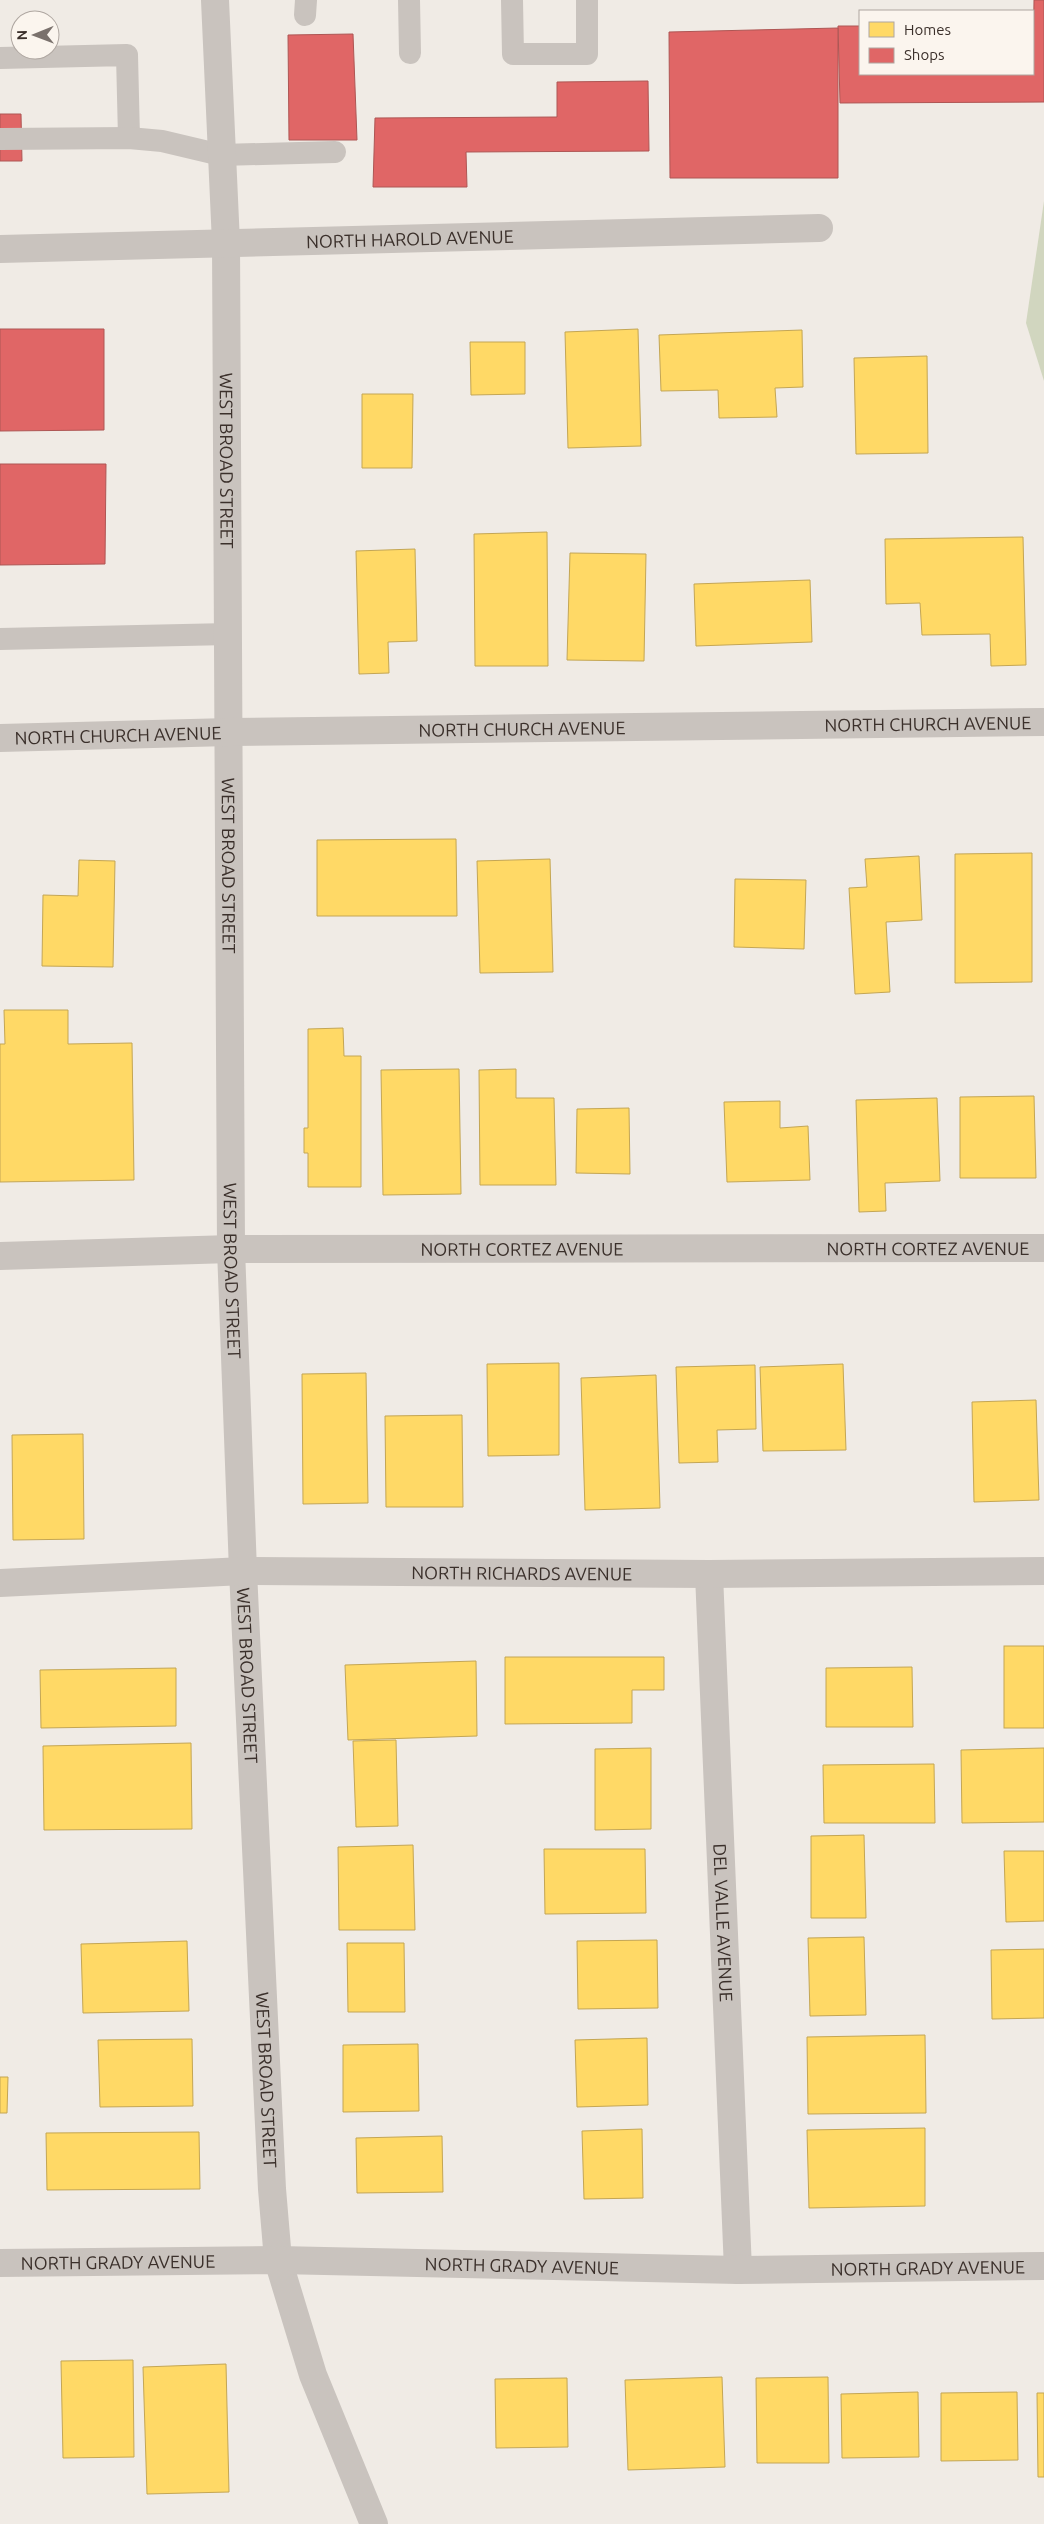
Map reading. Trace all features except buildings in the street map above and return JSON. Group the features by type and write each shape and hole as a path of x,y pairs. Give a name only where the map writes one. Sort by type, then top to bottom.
{"street":[{"name":"WEST BROAD STREET","path":"215,0 226,243 231,1249 243,1571 272,2189 278,2260 313,2374 374,2524"},
{"name":"NORTH HAROLD AVENUE","path":"0,249 819,228"},
{"name":"NORTH CHURCH AVENUE","path":"0,738 229,732 1044,722"},
{"name":"NORTH CORTEZ AVENUE","path":"0,1256 231,1249 1044,1248"},
{"name":"NORTH RICHARDS AVENUE","path":"0,1583 243,1571 709,1574 1044,1571"},
{"name":"DEL VALLE AVENUE","path":"709,1574 738,2270"},
{"name":"NORTH GRADY AVENUE","path":"0,2263 278,2260 738,2270 1044,2266"}],"lane":[{"path":"409,0 410,53"},
{"path":"512,0 513,54 588,54 587,0"},
{"path":"0,58 127,55 129,138"},
{"path":"0,139 129,138 162,140 221,155 335,152"},
{"path":"0,639 229,634"}],"green space":[{"path":"1044,201 1044,381 1026,323"}]}
